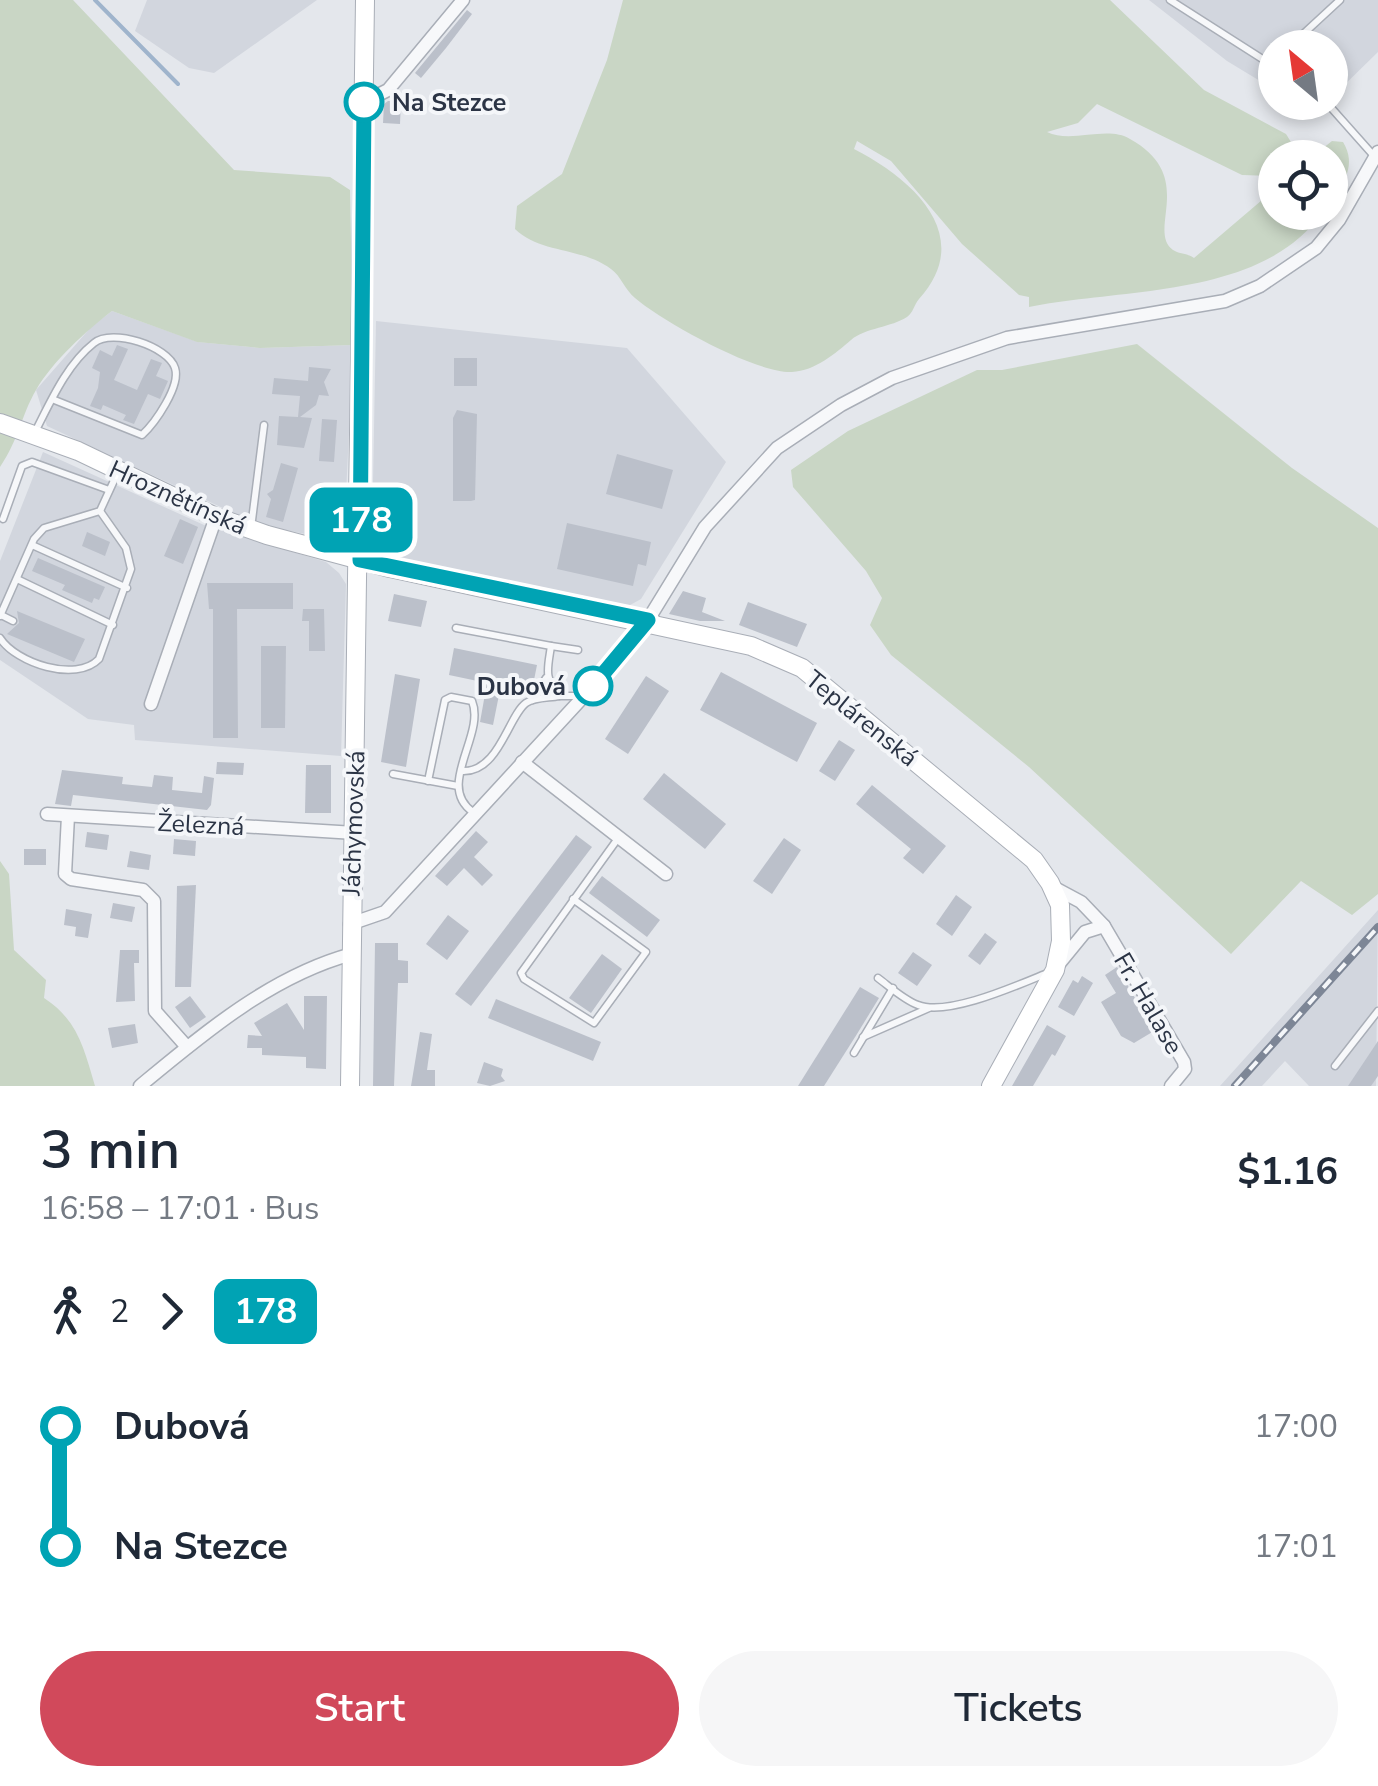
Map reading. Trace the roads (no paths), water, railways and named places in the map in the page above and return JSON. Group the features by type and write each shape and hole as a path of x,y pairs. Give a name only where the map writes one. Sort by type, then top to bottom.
{"street":[{"name":"Jáchymovská","path":"350,1086 366,0"},
{"path":"364,102 388,90 463,0"},
{"path":"350,924 384,912 584,696 648,620 705,527 777,448 841,405 892,378 1006,338 1225,300 1260,286 1316,248 1339,220 1377,155"},
{"name":"Hroznětínská","path":"0,423 118,471 216,517 360,560"},
{"path":"151,704 216,517"},
{"name":"Teplárenská","path":"360,560 648,620 751,646 802,668 1034,860 1060,905 1061,941 1056,970 992,1086"},
{"path":"522,762 666,874"},
{"name":"Železná","path":"46,814 354,833"},
{"path":"68,816 65,874 71,879 143,890 154,901 156,1011 187,1047"},
{"path":"1051,886 1081,902 1104,926"},
{"name":"Fr. Halase","path":"1056,970 1075,941 1104,926 1184,1062 1186,1069 1171,1086"},
{"path":"140,1086 187,1047 273,988 316,964 352,954"}],"lane":[{"path":"1170,0 1258,55"},
{"path":"1308,30 1340,0"},
{"path":"1343,120 1377,155"},
{"path":"33,435 52,399 94,342 113,335 167,356 176,372 174,385 142,436 52,399"},
{"path":"251,530 264,425"},
{"path":"3,518 22,466 32,462 109,490"},
{"path":"100,511 118,471"},
{"path":"13,621 0,616 32,545 54,523 100,511"},
{"path":"0,638 10,649 57,670 80,672 98,659 127,588 130,560 100,511"},
{"path":"32,545 127,588"},
{"path":"16,580 112,624"},
{"path":"456,628 578,650"},
{"path":"462,770 475,769 510,735 516,715 546,678 552,646"},
{"path":"546,678 560,696"},
{"path":"531,700 584,696"},
{"path":"428,781 446,700 452,697 475,706 458,786 464,806 473,812"},
{"path":"393,774 458,786"},
{"path":"574,898 646,952 616,1000 591,1023 522,978 574,898 619,838"},
{"path":"863,1037 930,1008 972,1000 1056,970"},
{"path":"878,978 917,1005 930,1008"},
{"path":"854,1053 893,988"},
{"path":"1334,1066 1378,1011"}],"waterway":[{"path":"95,0 178,84"}],"railway":[{"path":"1235,1086 1378,927"}],"place":[{"name":"Na Stezce","path":"364,102"},
{"name":"Dubová","path":"593,686"}]}
